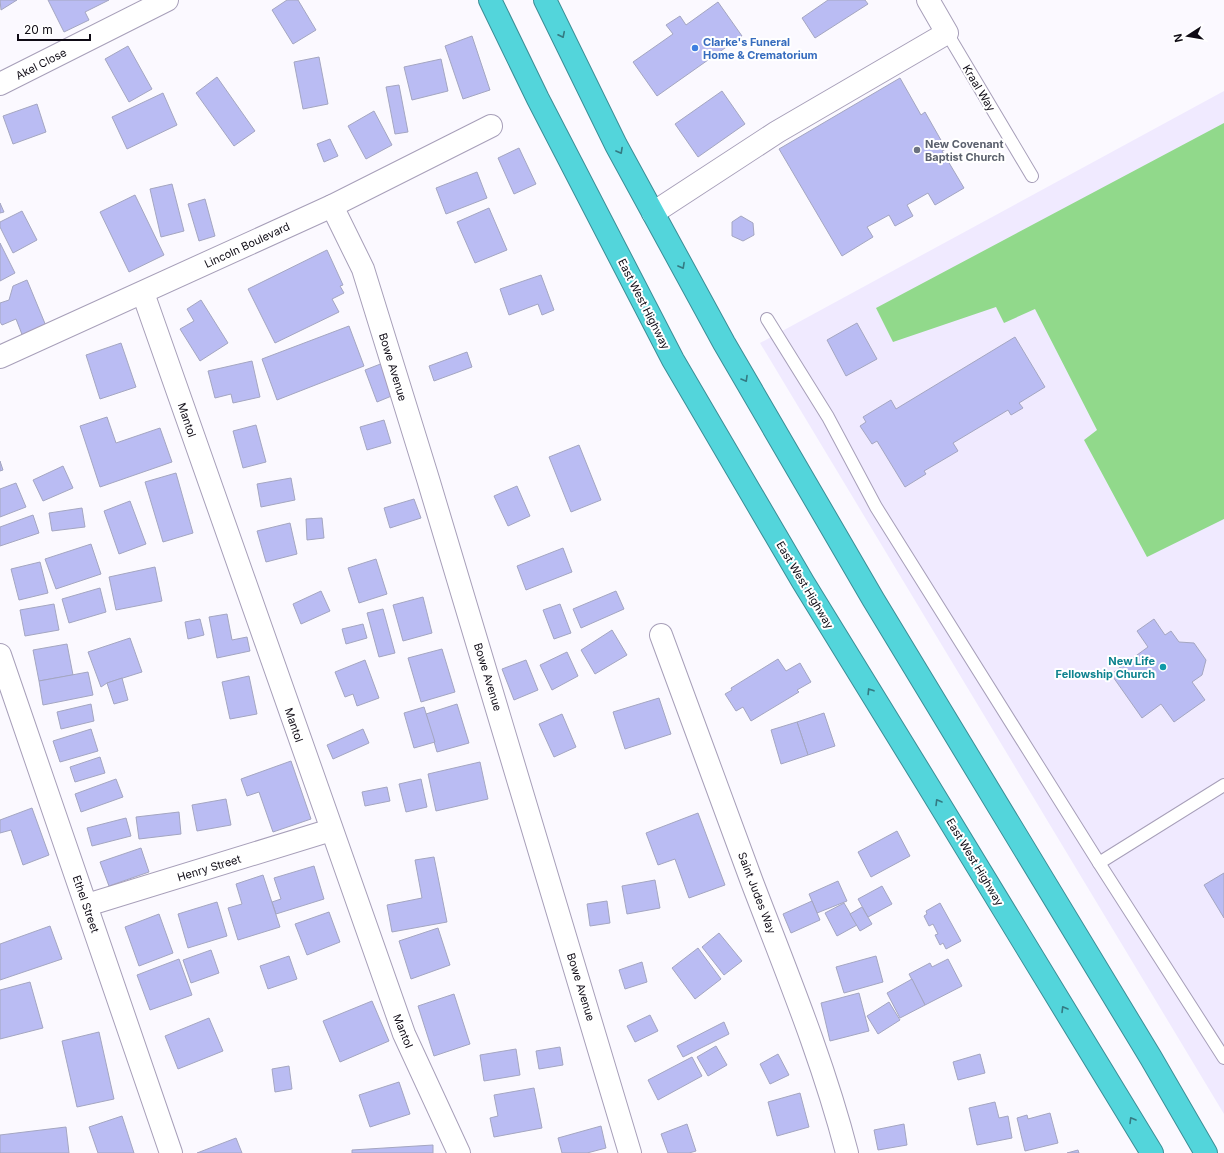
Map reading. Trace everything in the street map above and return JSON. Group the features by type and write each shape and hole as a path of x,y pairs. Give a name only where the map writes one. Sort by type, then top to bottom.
{"highway":[{"name":"East West Highway","path":"490,0 538,99 673,360 803,582 1152,1153"},
{"path":"545,0 616,145 724,343 873,599 1151,1058 1206,1153"}],"street":[{"name":"Akel Close","path":"0,84 167,0"},
{"name":"Kraal Way","path":"928,0 947,33"},
{"path":"653,213 777,132 947,33"},
{"name":"Lincoln Boulevard","path":"0,357 332,206 491,126"},
{"name":"Bowe Avenue","path":"332,206 363,269 428,478 630,1153"},
{"name":"Mantol","path":"143,293 404,1034 459,1153"},
{"name":"Saint Judes Way","path":"661,635 746,866 804,1016 836,1112 847,1153"},
{"name":"Ethel Street","path":"0,655 171,1153"},
{"name":"Henry Street","path":"87,905 331,830"}],"lane":[{"name":"Kraal Way","path":"947,33 1032,176"},
{"path":"767,319 828,418 876,507 1099,863 1224,1058"},
{"path":"1099,863 1224,785"}],"shaded area":[{"path":"1224,91 1224,1114 760,343"}],"green space":[{"path":"1224,123 1224,519 1147,557 1084,440 1097,430 1035,309 1004,323 996,307 893,342 876,308"}],"building":[{"path":"0,0 17,0 1,10"},
{"path":"48,0 109,0 85,12 89,20 64,32"},
{"path":"287,0 298,0 316,30 293,44 272,10"},
{"path":"828,0 865,0 868,4 815,38 802,18"},
{"path":"718,2 742,36 657,96 633,62 673,34 666,25 680,16 686,25"},
{"path":"472,36 490,90 463,99 445,46"},
{"path":"128,46 152,89 129,102 105,59"},
{"path":"319,57 328,104 303,109 294,62"},
{"path":"441,59 448,91 412,100 404,67"},
{"path":"217,77 255,131 234,146 196,93"},
{"path":"900,78 921,115 925,112 946,149 942,151 964,188 935,205 928,193 907,205 913,216 895,226 889,215 867,227 873,237 842,256 779,149"},
{"path":"399,85 408,132 395,134 386,87"},
{"path":"722,91 745,124 698,157 675,124"},
{"path":"163,93 177,125 127,149 112,117"},
{"path":"37,104 46,132 13,144 3,116"},
{"path":"374,111 392,145 366,159 348,126"},
{"path":"330,139 338,156 324,162 317,144"},
{"path":"519,148 536,184 514,194 498,158"},
{"path":"477,172 487,198 446,214 436,188"},
{"path":"172,184 184,231 161,237 150,189"},
{"path":"135,195 164,255 129,272 100,212"},
{"path":"205,199 215,236 199,241 188,204"},
{"path":"0,203 4,212 0,213"},
{"path":"489,208 507,250 475,263 457,222"},
{"path":"22,211 37,240 13,253 0,227 0,222"},
{"path":"741,216 753,223 754,235 743,241 732,236 732,222"},
{"path":"0,243 15,273 0,281"},
{"path":"327,250 343,285 340,286 344,293 332,299 339,312 275,343 248,289"},
{"path":"541,275 554,310 542,315 538,304 509,315 500,289"},
{"path":"27,280 46,326 23,337 16,319 2,325 0,322 0,303 9,300 13,286"},
{"path":"201,300 228,343 200,361 180,329 194,321 187,309"},
{"path":"857,323 877,359 846,376 827,340"},
{"path":"349,326 364,366 277,400 262,359"},
{"path":"1015,337 1045,387 1019,403 1023,408 1011,415 1008,410 953,443 958,451 924,471 926,474 905,487 877,441 872,444 860,426 866,422 863,417 891,400 896,409"},
{"path":"121,343 136,387 100,399 86,355"},
{"path":"467,352 472,367 434,381 429,366"},
{"path":"252,361 260,397 233,403 231,394 215,398 208,371"},
{"path":"383,363 394,395 377,402 365,370"},
{"path":"107,417 116,443 160,428 172,462 100,487 80,426"},
{"path":"384,420 391,443 367,450 360,427"},
{"path":"256,425 266,462 243,468 233,431"},
{"path":"579,445 601,500 571,512 549,457"},
{"path":"0,461 3,470 0,471"},
{"path":"63,466 73,488 43,501 33,480"},
{"path":"176,473 193,533 163,542 145,482"},
{"path":"291,478 295,500 261,507 257,484"},
{"path":"16,483 26,507 0,517 0,489"},
{"path":"517,486 530,516 508,526 494,496"},
{"path":"414,499 421,518 390,528 384,508"},
{"path":"130,501 146,544 119,554 104,511"},
{"path":"82,508 85,527 52,531 49,513"},
{"path":"33,515 39,533 0,546 0,527"},
{"path":"322,518 324,538 307,540 306,519"},
{"path":"290,523 297,554 266,562 257,531"},
{"path":"91,544 101,574 56,589 45,559"},
{"path":"563,548 572,572 526,590 517,566"},
{"path":"376,559 387,594 359,603 348,568"},
{"path":"40,562 48,593 19,600 11,569"},
{"path":"155,567 162,601 116,610 109,577"},
{"path":"100,588 106,612 69,623 62,599"},
{"path":"321,591 330,611 301,624 293,604"},
{"path":"616,591 624,609 581,628 573,609"},
{"path":"423,597 432,633 403,641 393,605"},
{"path":"54,604 59,630 25,636 20,610"},
{"path":"560,604 571,633 554,639 543,610"},
{"path":"383,609 395,653 379,657 367,613"},
{"path":"227,614 232,640 247,637 250,651 217,658 209,617"},
{"path":"200,619 204,635 188,639 185,622"},
{"name":"New Life Fellowship Church","path":"1154,619 1165,635 1171,631 1179,642 1194,643 1206,660 1202,675 1192,682 1205,700 1174,722 1161,704 1142,718 1111,674 1148,647 1137,631"},
{"path":"363,624 367,638 346,644 342,629"},
{"path":"612,630 627,655 595,674 581,650"},
{"path":"130,638 142,672 107,683 101,687 88,652"},
{"path":"67,644 73,675 39,681 33,650"},
{"path":"442,649 455,692 421,702 408,658"},
{"path":"567,652 578,676 552,690 540,665"},
{"path":"778,659 786,671 800,663 811,682 797,690 799,692 751,721 743,707 736,711 725,694 732,690 731,688"},
{"path":"365,660 379,698 357,706 353,694 345,697 335,672"},
{"path":"526,660 538,690 514,700 502,669"},
{"path":"88,672 93,695 43,705 39,681"},
{"path":"249,676 257,714 230,719 222,682"},
{"path":"122,678 128,700 114,704 107,683"},
{"path":"659,698 671,734 625,749 613,712"},
{"path":"91,704 94,721 61,729 57,712"},
{"path":"457,704 469,743 437,752 426,714"},
{"path":"424,707 435,742 414,748 404,713"},
{"path":"824,713 835,746 808,755 797,722"},
{"path":"562,714 576,747 554,757 539,724"},
{"path":"797,722 808,755 781,764 771,730"},
{"path":"91,729 98,751 60,762 53,741"},
{"path":"363,729 369,743 333,759 327,745"},
{"path":"100,757 105,773 75,782 70,767"},
{"path":"291,761 311,819 273,832 259,792 247,796 241,779"},
{"path":"480,762 488,799 436,811 428,774"},
{"path":"116,779 123,797 81,812 75,794"},
{"path":"421,779 427,807 406,812 399,784"},
{"path":"387,787 390,801 365,806 362,792"},
{"path":"226,799 231,825 197,831 192,805"},
{"path":"32,808 49,855 23,865 11,830 0,833 0,820"},
{"path":"179,812 181,834 139,839 136,817"},
{"path":"698,813 725,885 689,898 675,859 658,865 646,833"},
{"path":"126,818 131,836 92,846 87,828"},
{"path":"897,831 910,856 871,877 858,852"},
{"path":"141,848 149,872 109,886 100,862"},
{"path":"434,857 447,922 392,932 387,905 422,898 415,860"},
{"path":"314,866 324,899 276,914 272,902 281,899 274,878"},
{"path":"1224,873 1224,918 1204,885"},
{"path":"263,875 280,927 238,940 228,908 242,904 236,884"},
{"path":"655,880 660,908 627,914 622,886"},
{"path":"838,881 847,901 817,913 809,894"},
{"path":"882,886 892,904 868,917 858,899"},
{"path":"607,901 610,923 590,926 587,904"},
{"path":"812,901 820,920 791,933 783,914"},
{"path":"217,902 227,936 188,948 178,914"},
{"path":"844,903 857,925 837,936 825,913"},
{"path":"940,903 961,941 946,949 943,943 940,945 935,935 938,934 933,924 929,926 924,916 927,914 926,911"},
{"path":"862,907 872,924 860,931 850,914"},
{"path":"329,912 340,942 307,955 295,924"},
{"path":"159,914 173,953 139,966 125,927"},
{"path":"50,926 62,959 0,980 0,944"},
{"path":"438,928 450,965 411,979 399,941"},
{"path":"719,933 742,961 724,975 702,947"},
{"path":"698,948 721,979 695,999 672,968"},
{"path":"211,950 219,973 191,983 183,960"},
{"path":"289,956 297,979 268,989 260,966"},
{"path":"876,956 883,982 844,993 836,967"},
{"path":"179,959 192,995 150,1010 137,975"},
{"path":"948,959 962,986 925,1005 909,974 930,963 932,967"},
{"path":"642,962 647,982 625,989 619,970"},
{"path":"912,979 925,1005 900,1018 887,993"},
{"path":"30,982 43,1028 0,1039 0,990"},
{"path":"859,993 869,1031 830,1041 821,1003"},
{"path":"454,994 470,1044 434,1056 418,1006"},
{"path":"372,1001 389,1041 340,1062 323,1021"},
{"path":"889,1002 900,1020 878,1034 867,1016"},
{"path":"650,1015 658,1031 635,1042 627,1026"},
{"path":"209,1018 223,1051 178,1069 165,1036"},
{"path":"724,1022 729,1034 683,1057 677,1046"},
{"path":"99,1032 114,1099 77,1107 62,1041"},
{"path":"716,1046 727,1065 708,1076 697,1057"},
{"path":"560,1047 563,1065 539,1069 536,1051"},
{"path":"516,1049 520,1075 484,1081 480,1055"},
{"path":"778,1054 789,1075 770,1084 760,1064"},
{"path":"980,1054 985,1073 958,1080 953,1062"},
{"path":"692,1057 702,1076 658,1100 648,1080"},
{"path":"289,1066 292,1089 275,1092 272,1069"},
{"path":"399,1082 410,1114 370,1127 359,1095"},
{"path":"534,1088 542,1128 494,1137 490,1118 498,1116 494,1095"},
{"path":"800,1093 809,1127 777,1136 768,1102"},
{"path":"995,1102 999,1118 1008,1116 1012,1138 977,1145 969,1108"},
{"path":"1050,1113 1058,1143 1025,1151 1017,1118 1027,1115 1028,1119"},
{"path":"122,1116 134,1153 98,1153 89,1127"},
{"path":"687,1124 696,1151 689,1153 668,1153 661,1134"},
{"path":"904,1124 907,1145 878,1150 874,1130"},
{"path":"601,1126 606,1148 587,1153 562,1153 558,1138"},
{"path":"66,1127 69,1153 0,1153 0,1135"},
{"path":"236,1138 242,1153 197,1153"},
{"path":"433,1145 433,1153 352,1153 352,1150"},
{"path":"1078,1150 1079,1153 1067,1153"}],"place":[{"name":"Clarke's Funeral Home & Crematorium","path":"695,48"},
{"name":"New Covenant Baptist Church","path":"917,150"},
{"name":"New Life Fellowship Church","path":"1163,667"}]}
